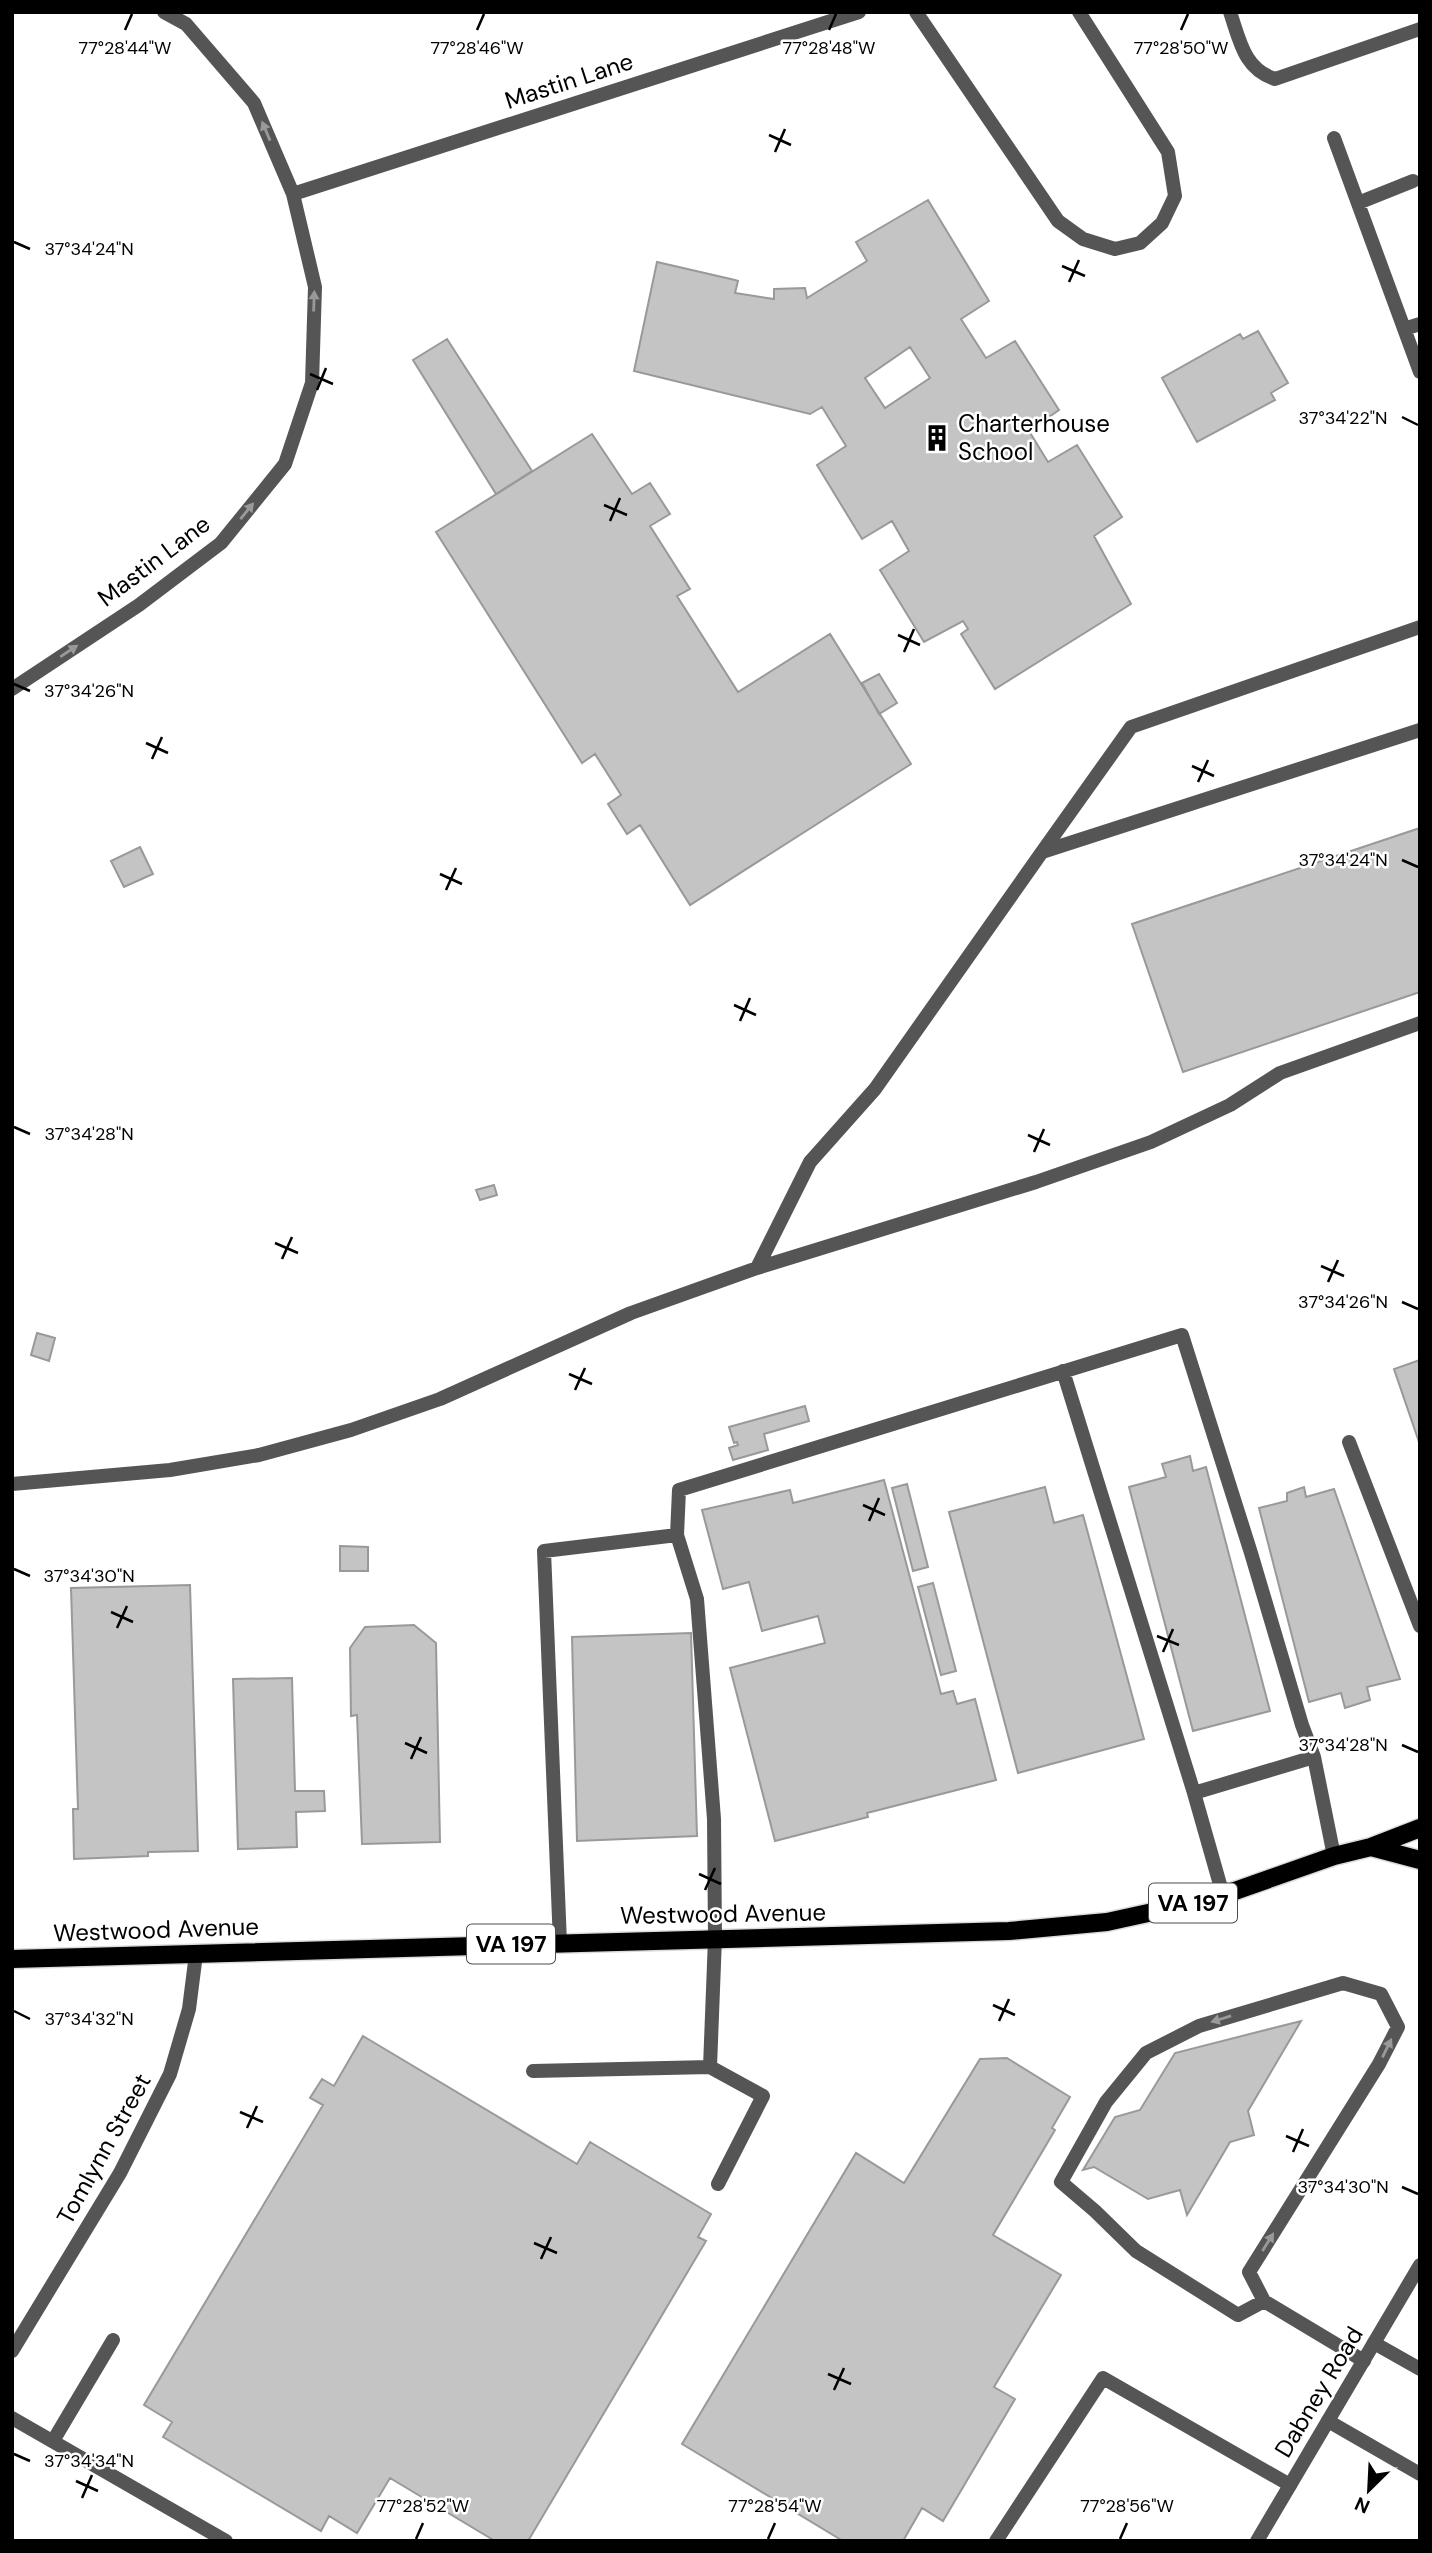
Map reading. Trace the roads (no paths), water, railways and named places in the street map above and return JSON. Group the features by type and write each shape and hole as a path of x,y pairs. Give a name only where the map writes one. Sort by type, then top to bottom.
{"main road":[{"name":"Westwood Avenue","path":"12,1959 1009,1931 1107,1922 1223,1895 1334,1856 1371,1847 1420,1828"},
{"path":"1371,1847 1420,1860"}],"street":[{"name":"Mastin Lane","path":"12,689 139,604 221,543 285,464 312,383 315,287 293,194 254,103 186,24 164,12"},
{"name":"Mastin Lane","path":"293,194 859,12"},
{"path":"916,12 1058,221 1083,239 1115,249 1140,243 1148,236 1162,223 1175,196 1168,152 1079,12"},
{"path":"1230,12 1243,50 1253,67 1261,74 1275,79 1420,29"},
{"path":"1334,138 1420,372"},
{"path":"1358,203 1413,181"},
{"path":"1404,329 1420,324"},
{"path":"757,1268 810,1162 875,1089 1131,727 1420,627"},
{"path":"1042,852 1420,730"},
{"path":"12,1484 170,1470 259,1455 351,1430 440,1399 631,1313 757,1268 1036,1182 1151,1142 1230,1105 1280,1073 1420,1023"},
{"path":"710,2067 715,1938 714,1819 697,1599 677,1535 679,1490 1182,1335 1314,1757 1334,1856"},
{"path":"1063,1371 1223,1895"},
{"path":"1349,1442 1420,1626"},
{"path":"560,1943 544,1551 677,1535"},
{"path":"1194,1793 1314,1757"},
{"name":"Tomlynn Street","path":"12,2351 120,2173 170,2074 189,2009 196,1954"},
{"path":"1264,2301 1238,2315 1136,2251 1061,2182 1106,2102 1146,2053 1199,2026 1343,1983 1381,1994 1398,2027 1379,2064 1249,2272 1264,2301 1364,2361"},
{"path":"533,2071 710,2067 763,2096 718,2183"},
{"name":"Dabney Road","path":"1257,2541 1420,2266"},
{"path":"53,2441 113,2340"},
{"path":"1374,2343 1420,2369"},
{"path":"996,2541 1102,2378 1290,2485"},
{"path":"12,2418 226,2541"},
{"path":"1328,2421 1420,2474"}],"place":[{"name":"Charterhouse School","path":"937,438"}]}
